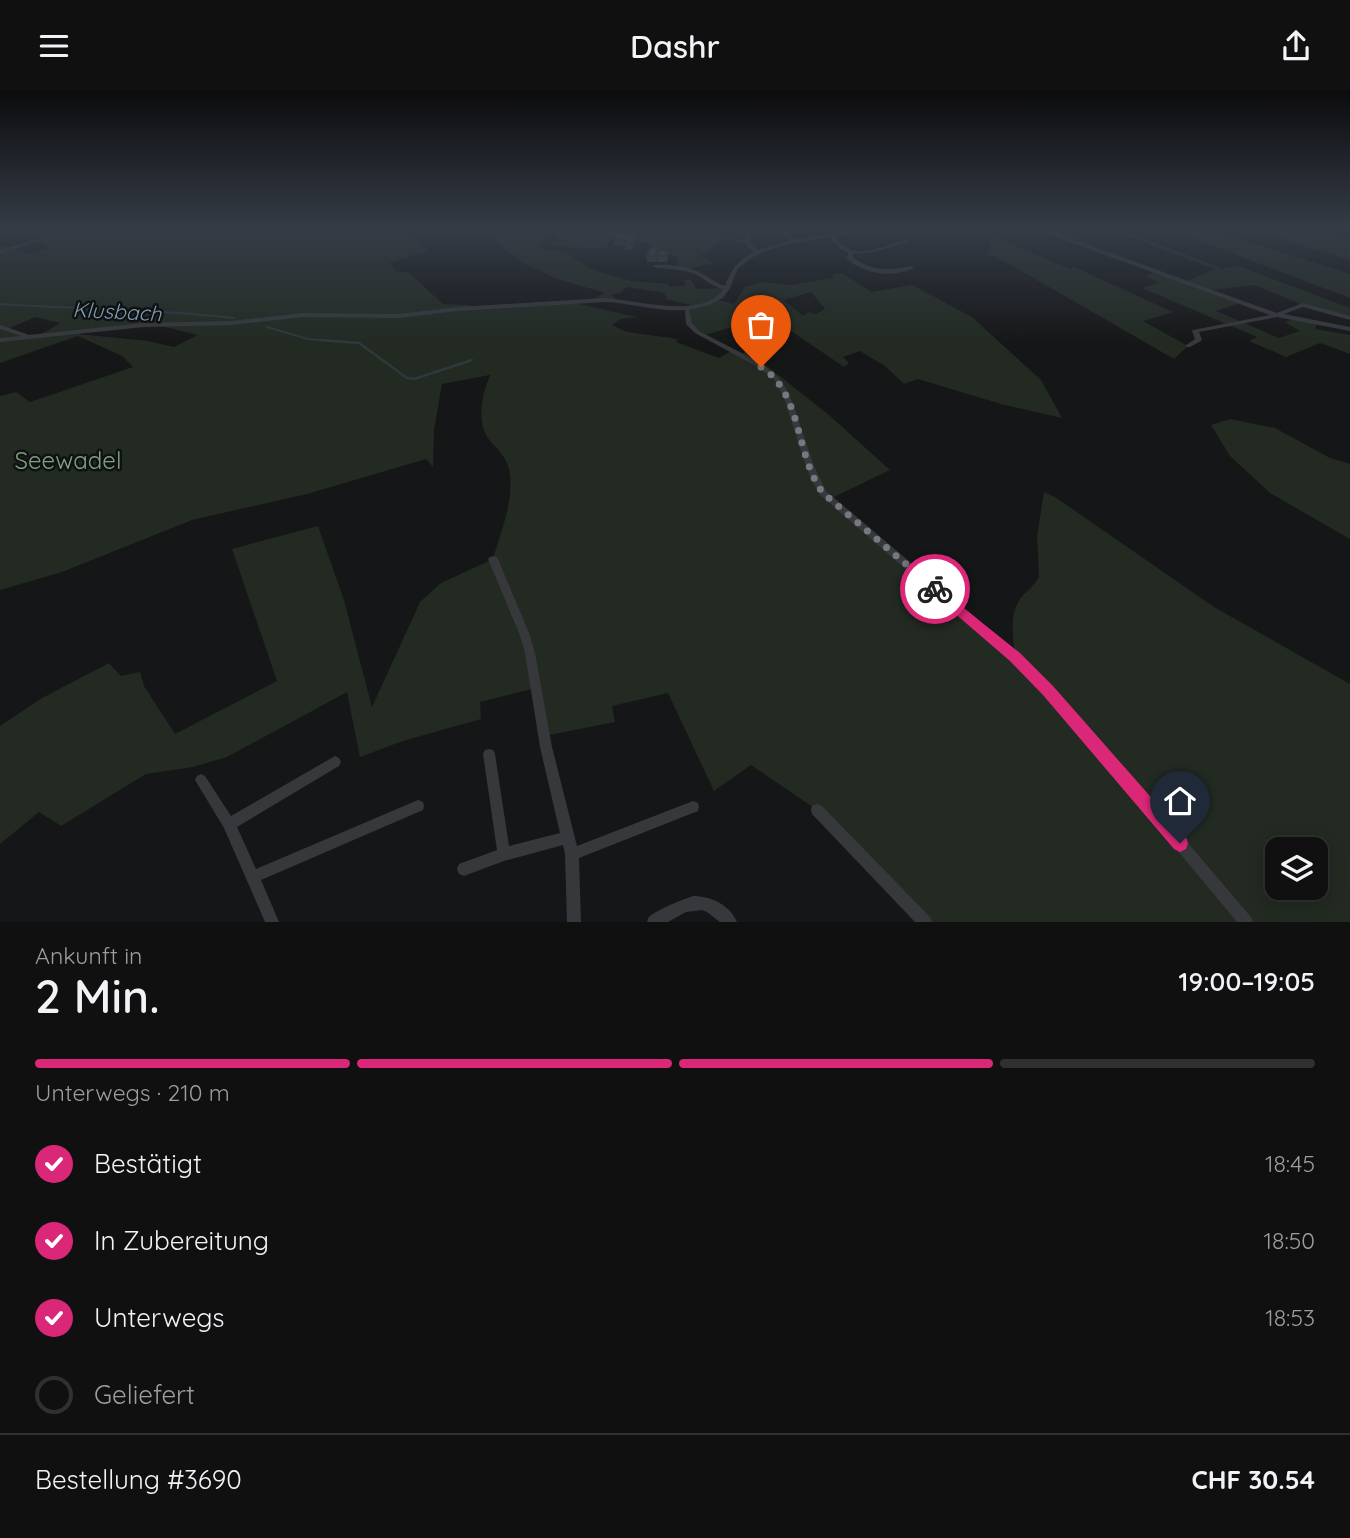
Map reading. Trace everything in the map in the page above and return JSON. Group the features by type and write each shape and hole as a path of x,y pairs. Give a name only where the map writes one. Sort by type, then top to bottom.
{"street":[{"path":"674,268 698,273 716,287 727,288"},
{"path":"0,340 144,325 231,323 303,315 398,316 458,309 605,300 638,302 687,311 718,300 737,268"},
{"path":"864,268 870,272 895,272 911,268"},
{"path":"1145,268 1277,315 1350,329"},
{"path":"1188,346 1199,340 1195,331 1277,315 1309,305 1350,318"},
{"path":"687,311 689,324 697,332 761,367 782,385 813,475 823,493 1015,657 1048,690 1246,922"},
{"path":"0,327 23,333 26,337"},
{"path":"493,559 524,632 530,653 566,838 572,854 574,922"},
{"path":"489,754 504,854"},
{"path":"229,824 335,762"},
{"path":"201,780 229,824 272,922"},
{"path":"252,877 418,806"},
{"path":"572,854 693,807"},
{"path":"817,810 925,922"},
{"path":"464,869 504,854 566,838"},
{"path":"654,922 686,905 702,902 716,908 730,922"}],"green space":[{"name":"Seewadel","path":"0,268 393,268 397,272 408,272 443,304 469,305 475,308 570,302 637,317 621,319 612,325 627,332 678,339 676,342 719,358 731,351 738,355 748,351 829,415 890,470 830,499 1015,656 1014,612 1020,599 1039,577 1037,536 1044,492 1214,607 1350,684 1350,922 925,922 817,810 751,765 714,791 668,693 612,706 615,722 544,736 536,688 480,702 481,719 403,741 360,757 347,692 227,757 193,767 146,774 61,826 39,812 0,844 0,726 42,698 109,663 121,676 140,672 144,686 175,734 277,681 232,549 318,526 344,600 372,707 420,602 441,583 493,559 510,491 508,465 486,435 483,426 483,400 490,375 442,384 434,430 433,467 426,459 307,494 192,520 62,572 0,590 0,396 16,392 30,402 133,367 122,356 78,336 0,363","holes":["35,317 60,323 46,331 29,335 8,329","157,325 198,335 174,347 148,341 67,333"]},
{"path":"533,268 590,268 631,281 668,284 670,287 686,285 684,280 691,280 697,289 727,288 718,300 734,304 745,287 761,282 791,285 834,278 832,275 841,273 872,292 912,285 972,317 1041,380 1062,418 1001,404 918,379 904,384 885,366 860,351 843,357 849,363 844,367 791,331 771,331 752,321 702,336 693,329 687,311 699,307 666,299 665,293 627,287 620,293 611,295 617,300 589,301 605,293 555,278","holes":["811,292 825,309 816,314 809,312 803,316 784,300"]},
{"path":"1015,268 1076,268 1173,312 1143,321 1188,346 1174,359"},
{"path":"1145,268 1152,268 1187,281 1215,269 1212,268 1243,268 1350,308 1350,318 1303,305 1254,285 1212,290 1243,302 1216,311 1279,338 1300,331 1285,322 1294,319 1317,324 1315,329 1350,335 1350,354 1320,343 1286,357 1249,341 1257,337 1142,288 1159,283 1146,276 1157,272"},
{"path":"1270,268 1331,268 1350,274 1350,298"},
{"path":"1230,419 1275,428 1330,458 1350,464 1350,539 1270,493 1230,456 1211,425"}],"waterway":[{"name":"Klusbach","path":"0,304 234,318"},
{"name":"Klusbach","path":"267,327 308,339 343,342"},
{"name":"Klusbach","path":"321,340 359,343 407,378 414,379 472,360"}],"way so far":[{"path":"761,367 782,385 813,475 823,493 935,589"}],"route":[{"path":"935,589 1015,657 1048,690 1180,843"}]}
